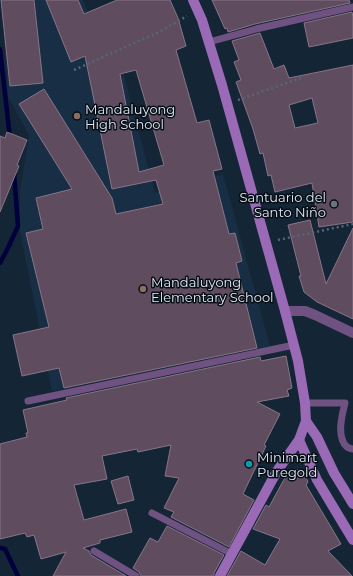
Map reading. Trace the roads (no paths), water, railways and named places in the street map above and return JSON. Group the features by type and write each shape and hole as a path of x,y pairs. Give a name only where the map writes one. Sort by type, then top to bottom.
{"main road":[{"path":"195,5 227,104 285,311 298,361 305,403 306,421 299,440 277,471 220,576"},
{"path":"306,421 317,437 334,474 353,504"},
{"path":"299,440 317,437"},
{"path":"299,440 317,480 353,540"}],"street":[{"path":"285,311 305,311 315,314 353,333"}],"lane":[{"path":"208,42 256,29 353,7"},
{"path":"28,400 294,345"},
{"path":"305,403 345,403 342,416 341,434 347,447 353,450"},
{"path":"152,513 232,554"},
{"path":"94,551 136,576"}],"waterway":[{"path":"0,49 10,138"},
{"path":"0,263 18,226 14,173"},
{"path":"0,548 5,549 18,576"}],"place":[{"name":"Mandaluyong High School","path":"77,116"},
{"name":"Santuario del Santo Niño","path":"334,204"},
{"name":"Mandaluyong Elementary School","path":"143,289"},
{"name":"Minimart Puregold","path":"249,464"}]}
